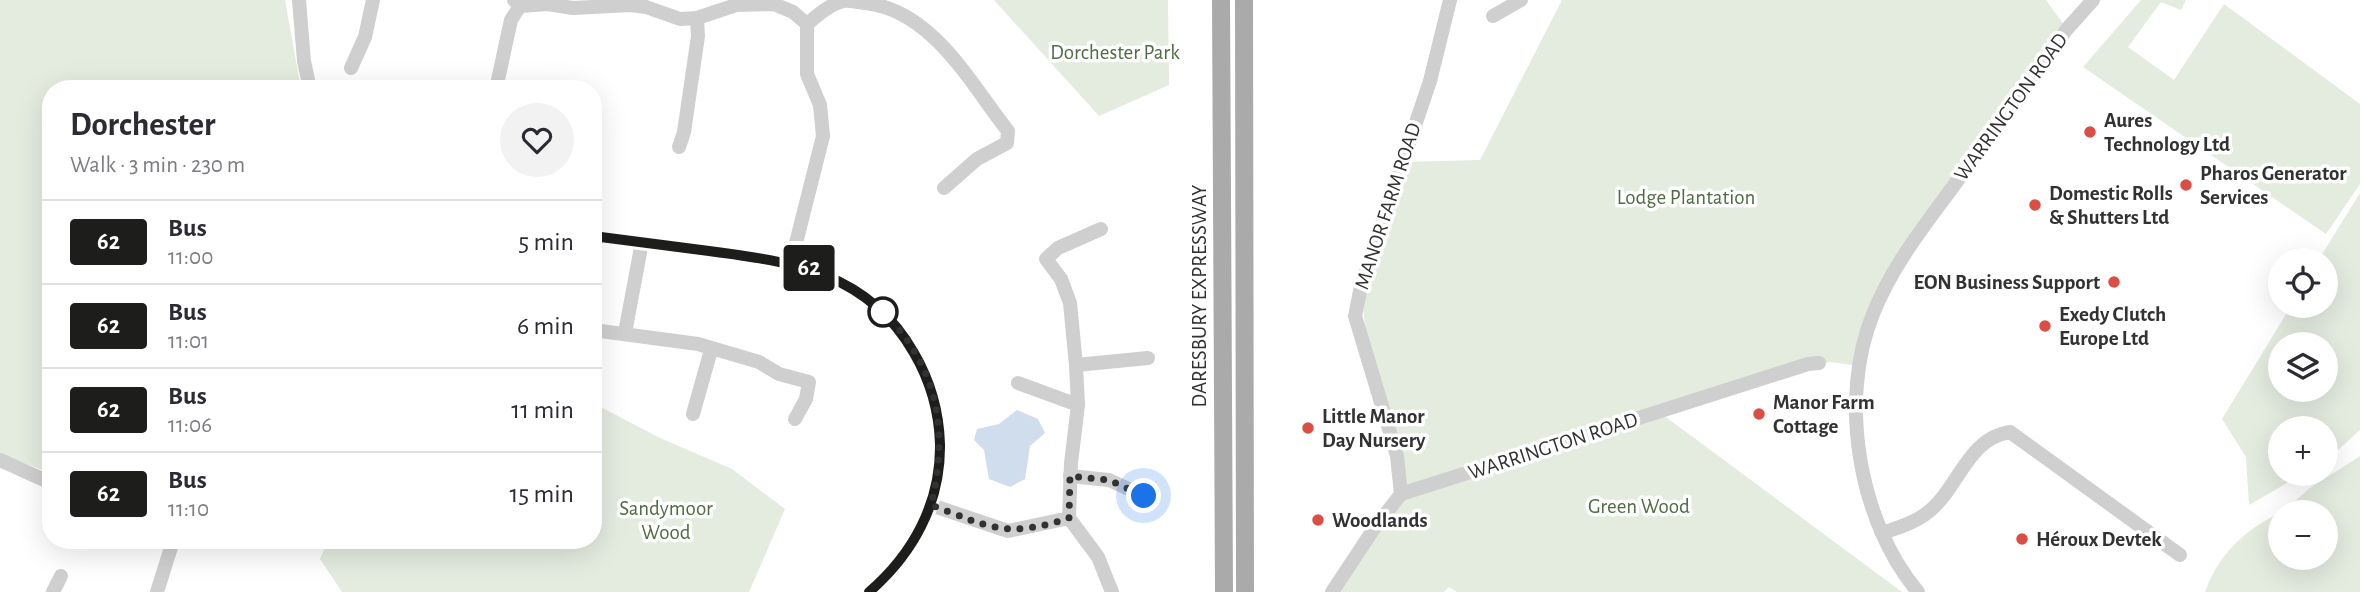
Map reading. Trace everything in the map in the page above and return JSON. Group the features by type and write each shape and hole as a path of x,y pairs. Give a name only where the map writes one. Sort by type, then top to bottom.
{"main road":[{"name":"DARESBURY EXPRESSWAY","path":"1221,0 1224,592"},
{"path":"1244,0 1245,592"},
{"path":"1245,480 1257,592"}],"street":[{"path":"299,0 308,80"},
{"path":"351,68 365,37 373,0"},
{"name":"MANOR FARM ROAD","path":"1401,494 1397,456 1355,316 1361,286 1437,58 1450,0"},
{"path":"1493,16 1521,0"},
{"name":"WARRINGTON ROAD","path":"1918,592 1882,533 1870,503 1859,455 1856,402 1860,366 1872,316 1902,257 2067,29 2093,0"},
{"path":"807,23 826,9 845,1 893,5 940,43 960,66 1008,131 1007,143 977,159 944,188"},
{"path":"498,80 517,3 573,8 615,4 646,7 680,19 697,18 717,6 775,4 793,12 807,23"},
{"path":"679,147 684,132 698,36 697,18"},
{"path":"791,263 823,135 820,105 807,74 807,23"},
{"path":"1101,229 1058,248 1046,259 1061,279 1070,303 1076,365 1078,405 1070,476 1069,518 1098,556 1112,592"},
{"path":"602,237 791,263 836,279 865,297 891,319 908,341 932,389 940,419 940,454 931,505 906,553 869,592"},
{"path":"625,333 642,242"},
{"path":"602,331 698,344 759,362 779,374 809,382 806,399 795,419"},
{"path":"693,414 711,350"},
{"path":"1076,365 1147,358"},
{"name":"WARRINGTON ROAD","path":"1401,494 1721,390 1808,363 1819,363"},
{"path":"1018,383 1078,405"},
{"path":"1882,533 1928,512 1976,450 1995,434 2010,432 2180,555"},
{"path":"0,460 42,479"},
{"path":"1070,476 1109,480 1144,496"},
{"path":"1332,592 1373,530 1401,494"},
{"path":"931,505 1008,531 1069,518"},
{"path":"160,591 171,549"},
{"path":"53,592 61,576"}],"green space":[{"path":"0,0 285,0 299,80 42,80 42,470 0,454"},
{"name":"Dorchester Park","path":"994,0 1168,0 1169,85 1099,116"},
{"name":"Lodge Plantation","path":"1562,0 2046,0 2067,29 1902,257 1860,366 1830,362 1655,409 1902,592 1457,592 1449,587 1444,592 1333,592 1401,494 1369,367 1361,286 1402,162 1480,160"},
{"path":"2141,0 2186,0 2181,10 2161,2 2128,47 2174,80 2224,4 2360,104 2360,184 2326,234 2083,67"},
{"path":"2360,193 2360,430 2338,450 2338,416 2268,416 2268,486 2282,486 2249,505 2246,457 2222,419 2268,344 2268,402 2338,402 2338,332 2275,332 2284,318 2338,318 2338,248 2326,248"},
{"name":"Sandymoor Wood","path":"602,408 660,438 732,469 785,509 749,592 342,592 320,559 324,549 602,549"},
{"path":"2360,456 2360,592 2205,592 2225,555 2244,535 2268,519 2268,570 2338,570 2338,500 2296,500 2313,486 2338,486 2338,470"}],"water":[{"path":"1017,410 1038,419 1045,433 1030,446 1025,479 1010,487 989,479 984,450 974,440 977,429 999,424"}],"bus line":[{"name":"62","path":"602,237 761,258 815,270 865,297 891,319 908,341 932,389 940,419 937,480 925,521 906,553 869,592"}],"place":[{"name":"Aures Technology Ltd","path":"2090,132"},
{"name":"Pharos Generator Services","path":"2186,185"},
{"name":"Domestic Rolls & Shutters Ltd","path":"2035,205"},
{"name":"EON Business Support","path":"2114,282"},
{"name":"Exedy Clutch Europe Ltd","path":"2045,326"},
{"name":"Manor Farm Cottage","path":"1759,414"},
{"name":"Little Manor Day Nursery","path":"1308,428"},
{"name":"Woodlands","path":"1318,520"},
{"name":"Héroux Devtek","path":"2022,539"}],"route":[{"path":"883,312 878,308 891,319 908,341 920,363 932,389 940,419 940,454 931,505 998,529 1017,531 1069,518 1070,476 1109,480 1144,496"}],"park label":[{"name":"Green Wood","path":"1639,506"}]}
